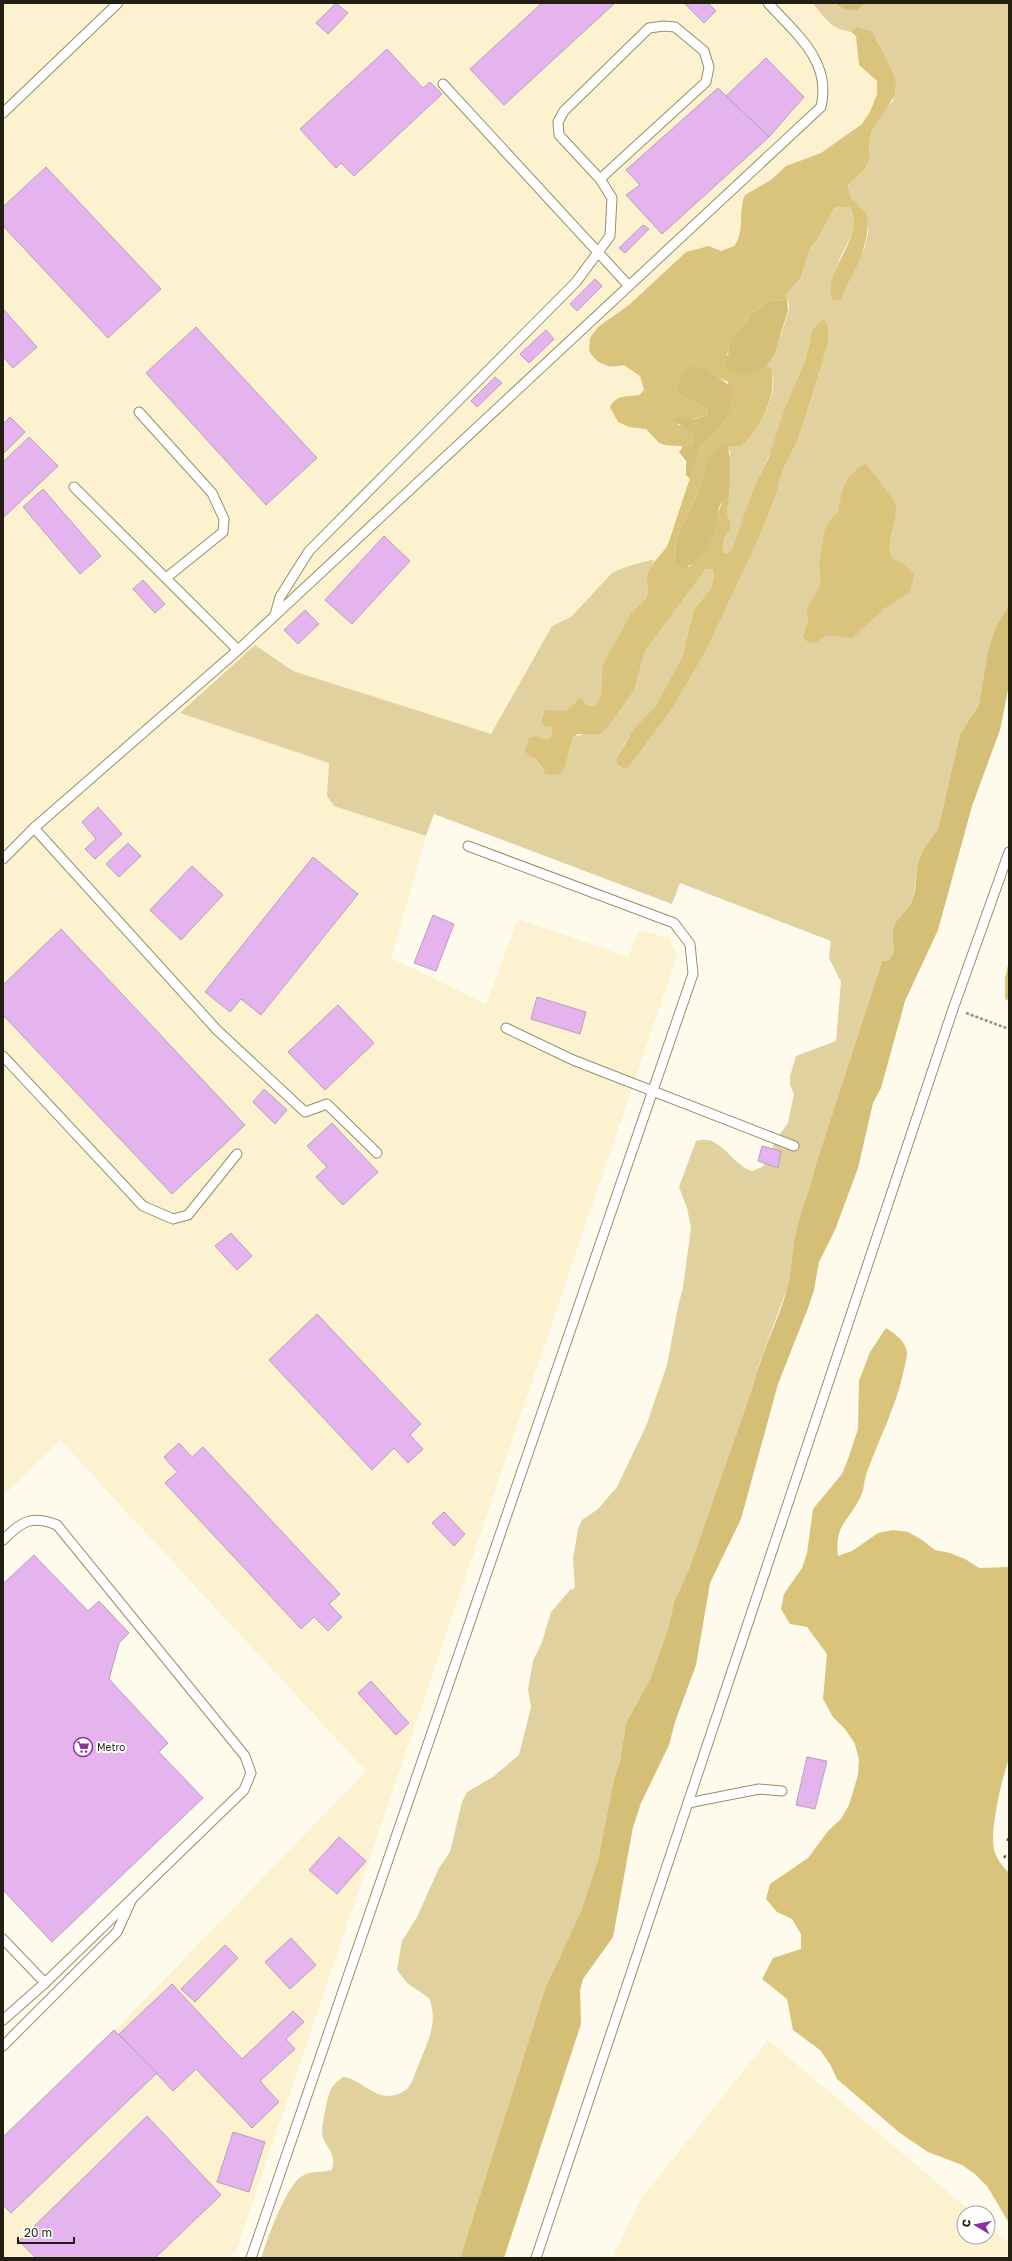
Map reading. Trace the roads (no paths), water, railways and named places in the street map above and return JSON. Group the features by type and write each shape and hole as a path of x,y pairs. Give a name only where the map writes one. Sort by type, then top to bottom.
{"lane":[{"path":"3,113 118,3"},
{"path":"3,858 34,828 238,650 821,107 825,91 820,67 807,46 768,3"},
{"path":"274,616 280,597 309,551 576,282 596,252 610,236 612,198 600,179 559,135 558,122 564,111 648,28 676,27 704,51 709,67 706,82 600,179"},
{"path":"444,84 596,252 629,286"},
{"path":"139,412 212,493 224,519 222,532 166,578"},
{"path":"74,487 238,650"},
{"path":"34,828 223,1036 305,1112 327,1104 377,1153"},
{"path":"251,2258 693,974 690,944 674,923 468,846"},
{"path":"536,2258 953,1009 1009,852"},
{"path":"506,1028 573,1060 794,1146"},
{"path":"3,1056 143,1206 174,1219 188,1215 237,1154"},
{"path":"3,1540 18,1525 40,1518 57,1525 245,1756 251,1773 244,1790 135,1894 45,1983 3,2020"},
{"path":"688,1803 759,1789 782,1791"},
{"path":"3,2046 117,1932 135,1894"},
{"path":"3,1939 45,1983"}],"railway":[{"path":"1004,1856 1009,1860"}],"place":[{"name":"Metro","path":"83,1747"}]}
